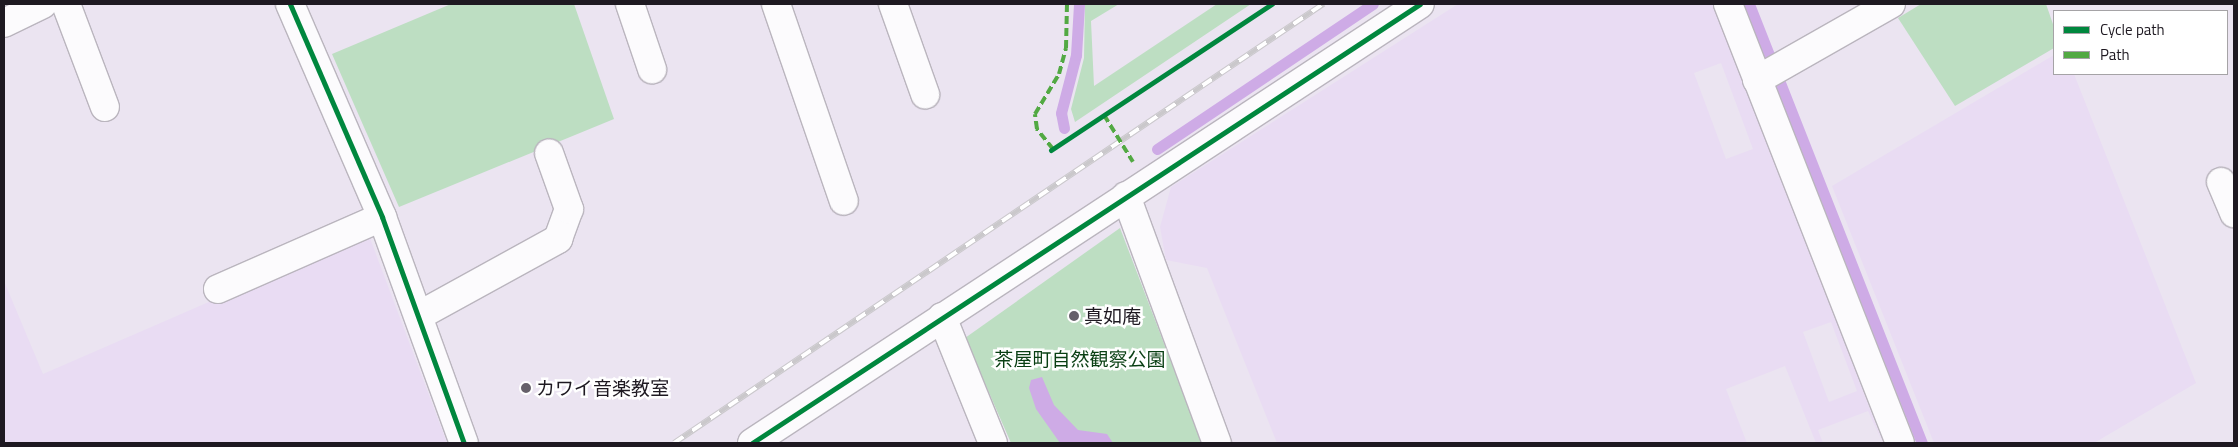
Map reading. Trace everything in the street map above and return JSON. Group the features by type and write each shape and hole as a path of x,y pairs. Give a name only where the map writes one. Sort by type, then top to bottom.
{"street":[{"path":"4,23 43,4"},
{"path":"66,4 105,107"},
{"path":"290,4 382,217 420,315 464,443"},
{"path":"630,4 652,69"},
{"path":"776,4 844,201"},
{"path":"893,4 925,94"},
{"path":"752,443 1420,4"},
{"path":"1728,4 1770,73 1900,443"},
{"path":"1770,73 1891,4"},
{"path":"420,315 558,239 569,208 549,153"},
{"path":"2221,182 2234,213"},
{"path":"1126,196 1217,443"},
{"path":"218,289 382,217"},
{"path":"942,317 993,443"}],"shaded area":[{"path":"1458,4 1715,4 1883,443 1868,411 1818,430 1823,443 1816,443 1785,366 1726,389 1747,443 1277,443 1207,268 1166,260 1160,227 1171,187","holes":["1721,63 1753,149 1726,159 1694,73","1831,322 1857,391 1829,402 1803,332"]},
{"path":"2053,56 2053,75 2074,75 2196,383 2094,443 1934,443 1832,186"},
{"path":"368,233 447,443 4,443 4,281 43,374"},
{"path":"1042,377 1054,405 1078,430 1107,434 1113,443 1060,443 1036,409 1029,388 1031,380"}],"green space":[{"path":"451,4 574,4 614,119 399,207 332,54"},
{"path":"1085,4 1119,4 1091,21 1094,86 1217,4 1251,4 1075,122 1071,109 1084,58"},
{"path":"1921,4 2046,4 2053,24 2053,49 1955,106 1898,18"},
{"name":"茶屋町自然観察公園","path":"1120,228 1202,443 1011,443 965,338"}],"waterway":[{"path":"1064,128 1061,113 1076,55 1079,4"},
{"path":"1157,149 1373,4"},
{"path":"1749,4 1922,443"}],"railway":[{"path":"674,443 1323,4"}],"marked path":[{"path":"1053,149 1037,129 1035,114 1059,74 1066,48 1067,4"},
{"path":"1104,115 1133,162"}],"cycle path":[{"path":"290,4 382,217 464,443"},
{"path":"1051,150 1272,4"},
{"path":"752,443 1420,4"}],"place":[{"name":"真如庵","path":"1074,316"},
{"name":"カワイ音楽教室","path":"526,388"}]}
